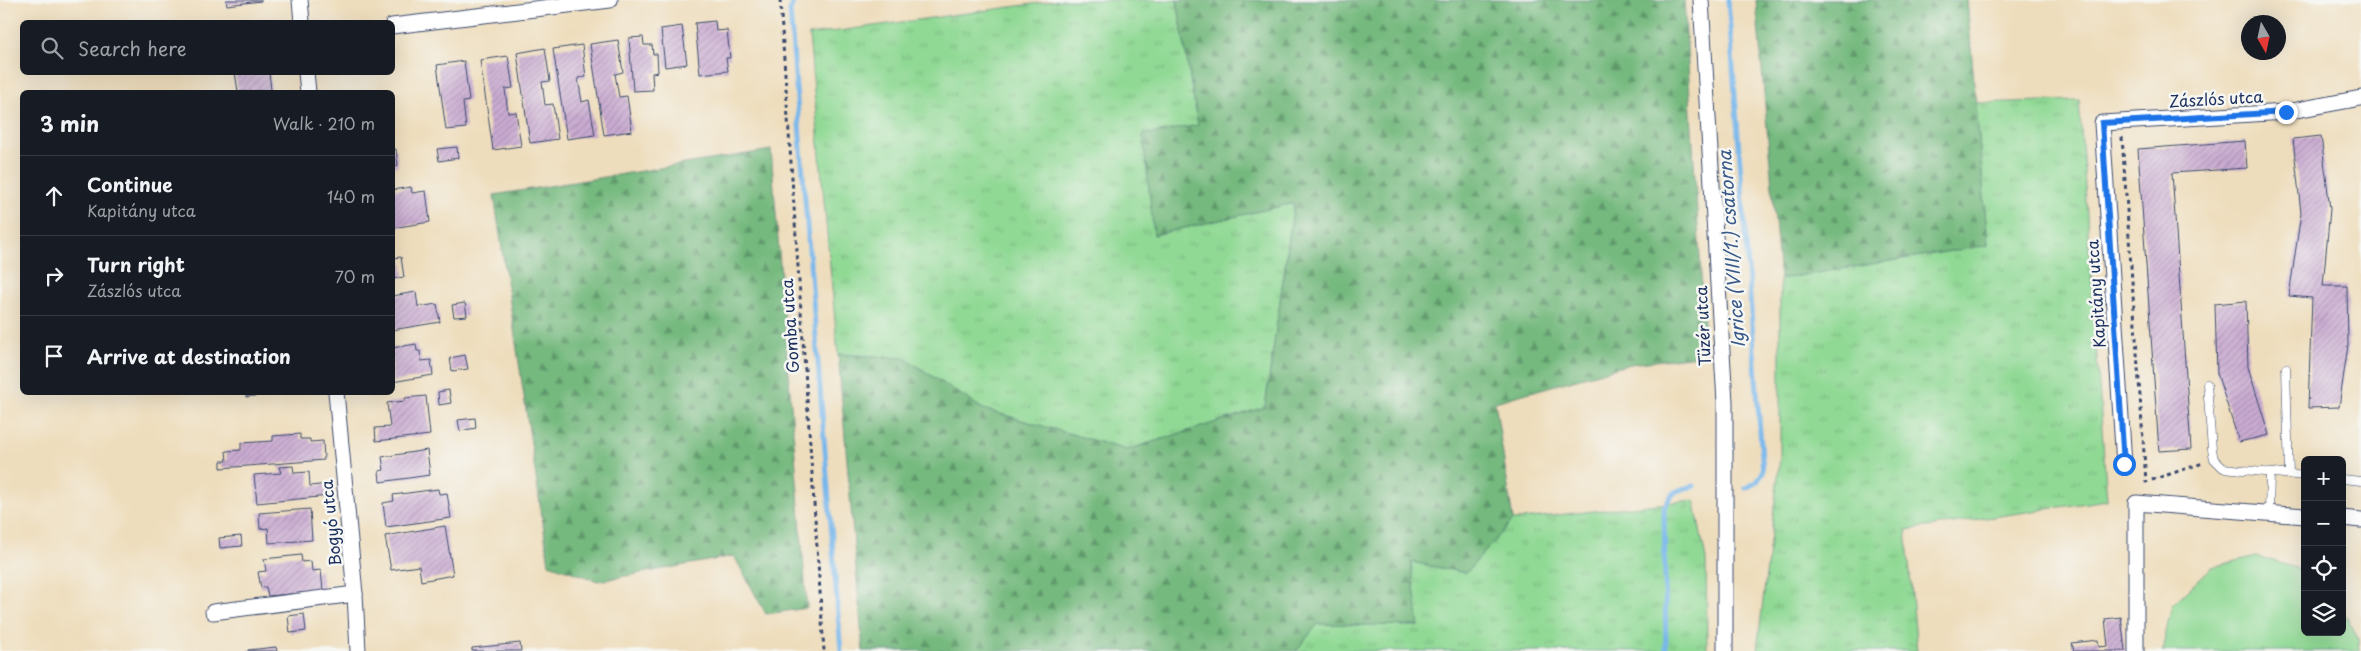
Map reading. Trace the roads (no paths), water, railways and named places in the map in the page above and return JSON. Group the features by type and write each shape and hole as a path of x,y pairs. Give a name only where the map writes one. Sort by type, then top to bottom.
{"street":[{"path":"300,0 302,20"},
{"path":"395,26 610,0"},
{"name":"Tüzér utca","path":"1701,0 1725,402 1725,651"},
{"path":"306,75 308,90"},
{"name":"Zászlós utca","path":"2102,123 2286,112 2361,98"},
{"name":"Kapitány utca","path":"2102,123 2124,464"},
{"name":"Bogyó utca","path":"336,395 355,594 358,651"},
{"path":"2136,651 2136,502 2301,516"},
{"path":"2346,518 2361,520"},
{"path":"213,612 355,594"}],"lane":[{"path":"2286,368 2289,475"},
{"path":"2207,384 2212,449 2214,459 2223,468 2301,476"},
{"path":"2269,513 2270,473"},
{"path":"2346,480 2361,481"}],"waterway":[{"path":"794,0 790,11 841,651"},
{"name":"Igrice (VIII/1.) csatorna","path":"1728,0 1763,472 1757,482 1746,488"},
{"name":"Igrice (VIII/1.) csatorna","path":"1666,651 1664,508 1675,492 1694,486"}]}
